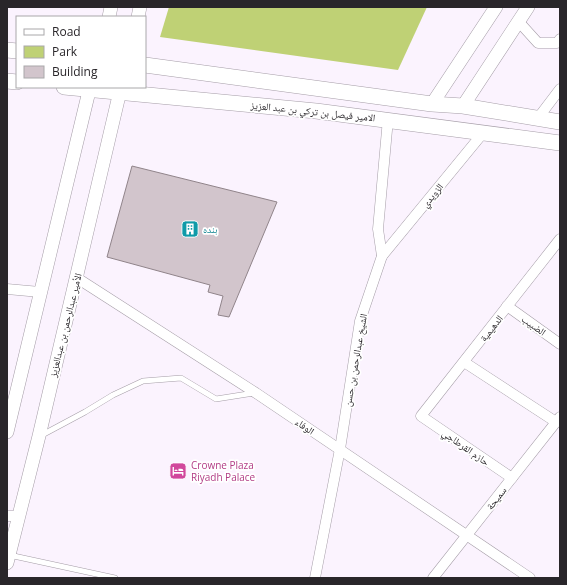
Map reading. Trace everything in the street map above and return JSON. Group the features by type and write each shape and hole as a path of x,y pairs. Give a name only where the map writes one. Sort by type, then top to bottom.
{"main road":[{"path":"146,64 432,104 464,106 560,122"},
{"name":"الامير فيصل بن تركي بن عبد العزيز","path":"90,88 316,111 560,143"}],"street":[{"path":"432,104 496,7"},
{"path":"464,106 528,7"},
{"path":"518,22 538,43 557,43 560,39"},
{"path":"7,432 90,88"},
{"path":"538,118 560,89"},
{"name":"الأمير عبدالرحمن بن عبدالعزيز","path":"8,559 13,516 39,436 120,90"},
{"name":"الشيخ عبدالرحمن بن حسن","path":"315,578 340,449 360,322 382,256 378,229 388,120"},
{"name":"الزويدي","path":"382,256 483,133"},
{"name":"الدهيمية","path":"421,416 560,239"},
{"name":"الوفاء","path":"77,278 256,393 530,578"},
{"path":"7,289 40,292"},
{"name":"الضبيب","path":"507,306 560,344"},
{"path":"464,362 558,420"},
{"name":"حازم القرطاجي","path":"421,416 512,478"},
{"name":"سميحة","path":"433,578 558,420"}],"lane":[{"path":"39,436 85,412 113,395 143,381 181,378 216,399 256,393"},
{"path":"8,559 116,578"}],"green space":[{"path":"169,7 427,7 398,70 160,37"}],"building":[{"name":"بنده","path":"132,166 277,202 229,317 218,315 223,296 208,292 210,285 107,257"}],"place":[{"name":"بنده","path":"190,229"},
{"name":"Crowne Plaza Riyadh Palace","path":"178,471"}]}
